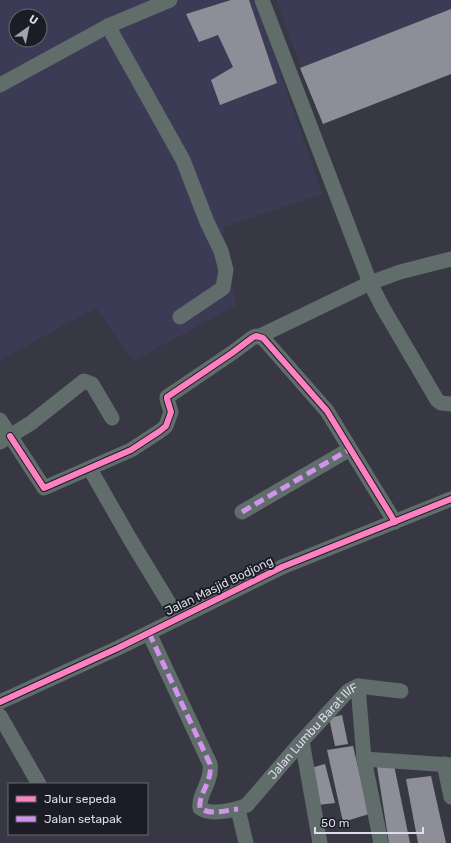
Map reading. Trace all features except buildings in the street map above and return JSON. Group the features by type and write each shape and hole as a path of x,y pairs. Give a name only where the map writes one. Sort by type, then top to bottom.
{"street":[{"path":"0,85 108,26 170,0"},
{"path":"262,0 370,283 382,308 437,400 441,403 451,404"},
{"path":"108,26 183,160 207,222 222,251 225,263 226,270 223,288 180,317"},
{"path":"0,420 5,439 44,488 131,450 160,431 166,426 171,412 167,399 170,395 252,338 256,336 258,337 370,283 400,272 451,259"},
{"path":"258,337 262,338 327,411 395,522"},
{"path":"5,439 31,423 84,381 92,384 112,418"},
{"path":"242,512 350,449"},
{"path":"90,469 178,618"},
{"name":"Jalan Masjid Bodjong","path":"0,702 282,567 451,499"},
{"path":"149,632 210,764 210,778 199,802 200,808 209,812 238,809 246,843"},
{"path":"358,686 364,759 381,843"},
{"name":"Jalan Lumbu Barat IIIF","path":"238,809 247,805 302,741 348,691 358,686 401,691"},
{"path":"0,716 38,783"},
{"path":"302,741 320,843"},
{"path":"364,759 447,764 451,797"}],"shaded area":[{"path":"0,0 255,0 322,194 223,227 236,305 134,361 96,308 0,360"},
{"path":"276,0 451,0 451,75 323,124"}],"marked path":[{"path":"242,512 350,449"},
{"path":"149,633 210,764 208,782 201,798 200,808 209,812 238,809"}],"cycle path":[{"path":"10,436 44,488 131,450 160,431 166,426 171,412 167,397 256,336 263,338 327,411 395,522"},
{"path":"0,702 118,648 282,567 451,499"}]}
